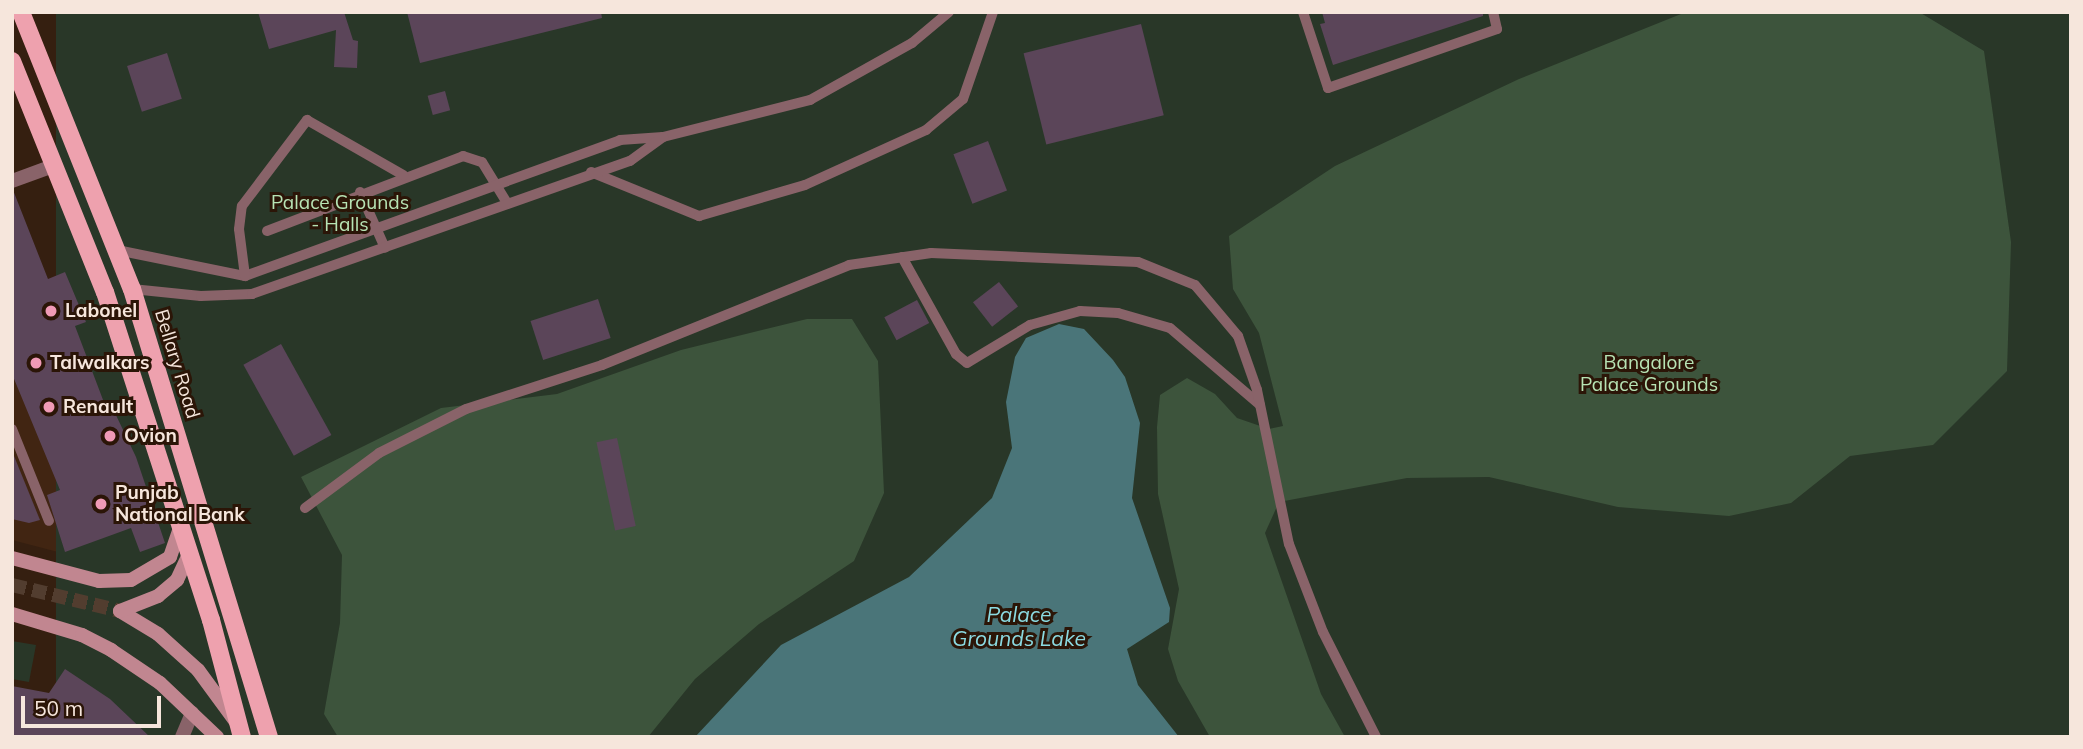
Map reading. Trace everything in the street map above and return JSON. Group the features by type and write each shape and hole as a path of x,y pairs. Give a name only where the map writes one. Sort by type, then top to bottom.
{"main road":[{"name":"Bellary Road","path":"21,12 132,289 270,737"},
{"path":"12,61 106,292 244,734"},
{"path":"12,558 99,581 131,580 170,557 179,531"},
{"path":"188,555 177,580 158,596 120,611 158,634 198,670 244,734"},
{"path":"12,614 82,635 111,650 160,683 217,737"}],"street":[{"path":"12,181 53,166"},
{"path":"182,737 192,713"}],"lane":[{"path":"117,250 245,276 620,141 663,137 810,100 912,43 949,12"},
{"path":"591,173 699,216 804,186 926,130 963,99 993,12"},
{"path":"1303,12 1328,88 1497,29 1493,12"},
{"path":"245,276 239,229 242,206 307,120 403,175"},
{"path":"132,289 201,296 252,294 630,161 663,137"},
{"path":"267,230 403,175 463,156 482,162 507,203"},
{"path":"360,192 385,248"},
{"path":"305,508 379,453 466,409 602,365 849,265 931,253 1138,262 1195,285 1238,336 1260,405 1289,544 1323,632 1376,737"},
{"path":"902,257 956,354 967,363 1030,326 1080,311 1118,313 1170,328 1260,405"},
{"path":"12,429 49,521"}],"shaded area":[{"path":"84,331 160,510 170,549 137,568 123,569 12,540 12,358"}],"green space":[{"name":"Bangalore Palace Grounds","path":"56,12 2071,12 2071,737 56,737"},
{"path":"1686,12 1919,12 1984,51 2011,242 2007,371 1933,445 1850,456 1791,503 1729,516 1618,507 1489,477 1407,478 1279,502 1265,533 1321,694 1345,737 1210,737 1178,681 1168,649 1179,589 1158,494 1157,427 1160,395 1187,378 1215,394 1237,418 1269,429 1283,426 1259,333 1233,289 1229,236 1335,166 1519,79"},
{"path":"807,319 852,319 878,361 884,493 854,561 759,624 695,679 648,737 338,737 324,714 340,623 342,555 301,477 441,408 557,394 681,350"},
{"path":"12,641 36,645 29,682 12,679"}],"water":[{"name":"Palace Grounds Lake","path":"1059,324 1084,329 1113,360 1125,377 1140,423 1132,498 1170,608 1169,622 1127,649 1138,685 1179,737 695,737 781,645 909,577 992,498 1012,448 1006,402 1015,357 1026,338"}],"building":[{"path":"258,12 344,12 353,40 358,41 357,68 334,67 336,30 269,49"},
{"path":"407,12 601,12 602,18 420,63"},
{"path":"1322,12 1483,12 1483,16 1333,65 1320,24 1325,23"},
{"path":"1141,24 1164,115 1046,144 1024,53"},
{"path":"167,53 182,99 142,112 127,66"},
{"path":"445,91 450,110 433,115 428,96"},
{"path":"988,141 1007,190 972,204 953,154"},
{"path":"13,190 48,279 65,272 86,322 75,326 108,413 114,411 136,457 165,543 140,552 131,528 65,552 47,495 60,490 12,374"},
{"path":"999,282 1018,306 992,327 973,302"},
{"path":"598,299 611,338 543,360 530,321"},
{"path":"917,300 929,323 897,340 884,317"},
{"path":"281,344 331,435 294,456 243,365"},
{"path":"617,438 636,526 615,530 596,442"},
{"path":"12,451 40,520 29,523 12,519"},
{"path":"65,669 110,699 150,737 12,737 12,686 49,693"}],"tunnel":[{"path":"12,585 120,611"}],"place":[{"name":"Labonel","path":"51,311"},
{"name":"Talwalkars","path":"36,363"},
{"name":"Renault","path":"49,407"},
{"name":"Ovion","path":"110,436"},
{"name":"Punjab National Bank","path":"101,504"}],"park label":[{"name":"Palace Grounds - Halls","path":"340,214"}]}
